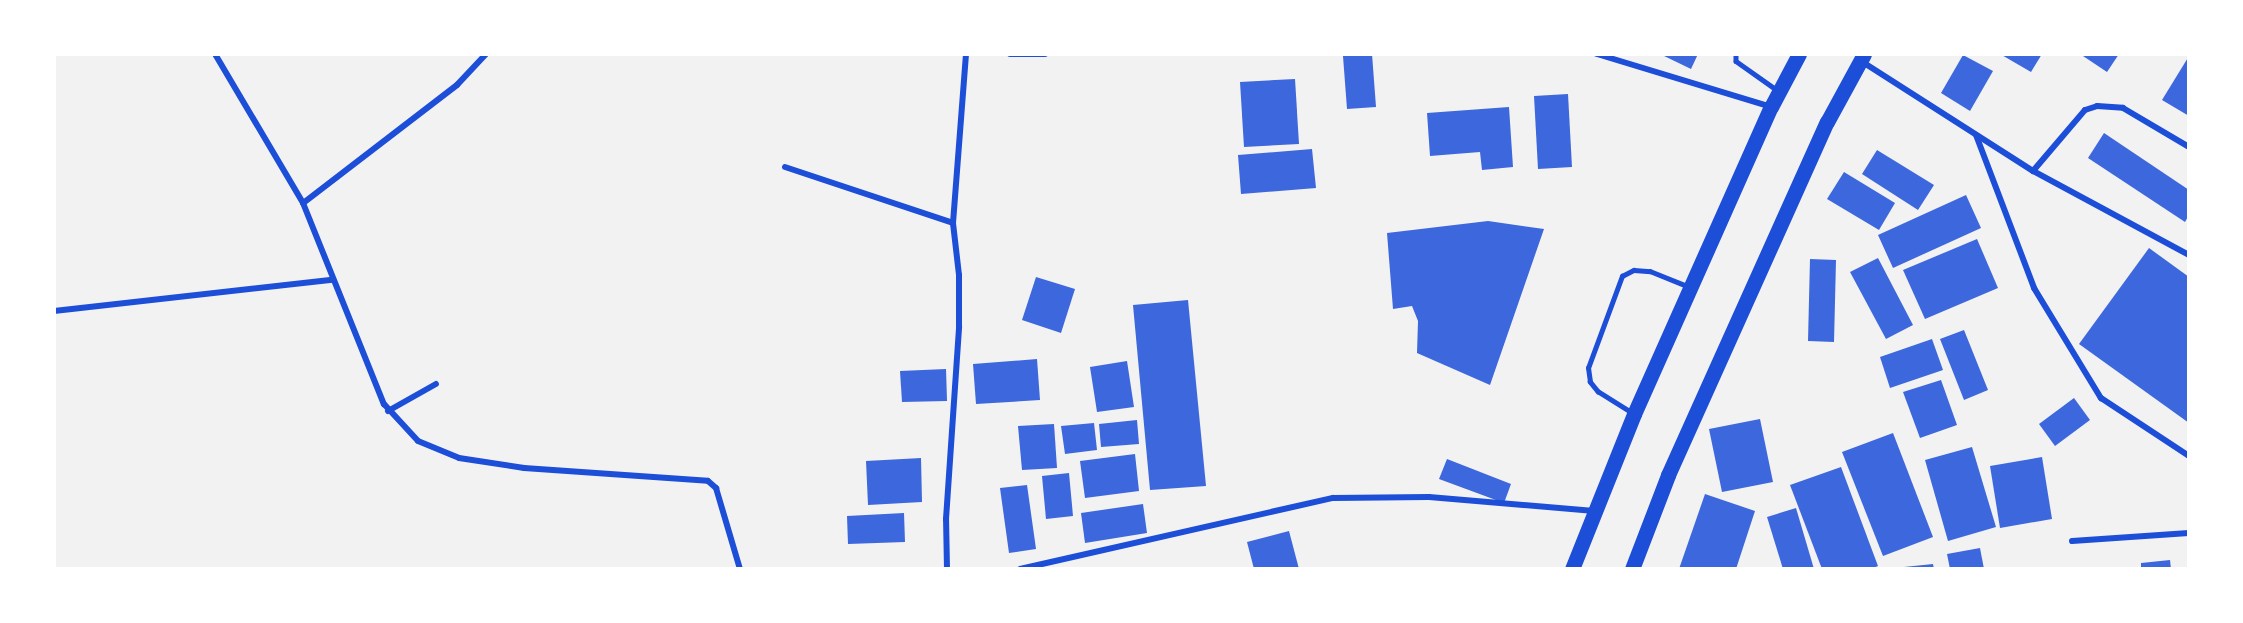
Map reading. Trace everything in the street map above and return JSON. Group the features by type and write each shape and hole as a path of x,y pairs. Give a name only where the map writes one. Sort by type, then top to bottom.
{"main road":[{"path":"1572,569 1634,414 1771,107 1799,54"},
{"path":"1632,569 1668,475 1827,122 1862,57"}],"street":[{"path":"215,54 303,203 332,280 388,411 418,441 459,458 524,468 708,481 716,488 740,569"},
{"path":"303,203 457,85 486,54"},
{"path":"947,569 946,519 959,326 959,275 953,223 966,54"},
{"path":"1010,54 1046,54"},
{"path":"1597,54 1771,107"},
{"path":"1862,57 2033,171 2189,255"},
{"path":"2033,171 2085,110 2097,106 2123,108 2189,147"},
{"path":"1975,134 2034,288 2101,398 2189,456"},
{"path":"785,167 953,223"},
{"path":"54,311 332,280"},
{"path":"388,411 436,384"},
{"path":"1020,569 1333,498 1429,497 1595,511"},
{"path":"2072,541 2189,533"}],"lane":[{"path":"1736,54 1736,61 1779,92"},
{"path":"1634,414 1598,392 1590,382 1588,368 1622,276 1634,270 1650,271 1690,287"}],"building":[{"path":"1372,54 1376,107 1347,109 1343,56"},
{"path":"1660,54 1698,54 1691,69"},
{"path":"2000,54 2042,54 2031,72"},
{"path":"2080,54 2119,54 2107,72"},
{"path":"1963,55 1993,71 1970,111 1941,93"},
{"path":"2189,56 2189,116 2162,100"},
{"path":"1295,79 1299,144 1244,147 1240,82"},
{"path":"1568,94 1572,167 1538,169 1534,96"},
{"path":"1509,107 1513,167 1482,170 1480,152 1430,156 1427,113"},
{"path":"2104,133 2189,190 2189,215 2185,222 2088,158"},
{"path":"1312,149 1316,188 1241,194 1238,155"},
{"path":"1877,150 1934,185 1918,210 1862,174"},
{"path":"1844,172 1895,203 1879,230 1827,199"},
{"path":"1966,195 1981,228 1893,268 1878,235"},
{"path":"1488,221 1544,229 1490,385 1417,353 1418,321 1412,306 1393,309 1387,233"},
{"path":"1977,239 1998,288 1925,319 1903,270"},
{"path":"2149,248 2189,277 2189,423 2079,344"},
{"path":"1878,258 1913,325 1886,339 1850,272"},
{"path":"1810,259 1836,260 1834,342 1808,341"},
{"path":"1036,277 1075,289 1061,333 1022,320"},
{"path":"1188,300 1206,486 1150,490 1133,305"},
{"path":"1964,330 1988,390 1964,400 1940,339"},
{"path":"1932,339 1943,370 1890,388 1880,357"},
{"path":"1037,359 1040,400 976,404 973,364"},
{"path":"1127,361 1134,407 1097,412 1090,367"},
{"path":"946,369 947,401 902,402 900,371"},
{"path":"1941,380 1957,425 1920,438 1903,392"},
{"path":"2074,398 2090,420 2055,446 2039,424"},
{"path":"1760,419 1773,482 1722,492 1709,429"},
{"path":"1137,420 1139,444 1101,447 1099,424"},
{"path":"1094,423 1097,450 1065,454 1061,426"},
{"path":"1054,424 1057,468 1022,470 1018,426"},
{"path":"1893,433 1933,537 1883,556 1842,452"},
{"path":"1972,447 1996,527 1948,541 1925,460"},
{"path":"1135,454 1139,491 1085,498 1080,461"},
{"path":"2042,457 2052,519 2000,528 1990,466"},
{"path":"921,458 922,502 868,505 866,461"},
{"path":"1447,459 1511,484 1504,503 1439,479"},
{"path":"1841,467 1878,566 1871,569 1822,569 1790,485"},
{"path":"1069,473 1073,516 1046,519 1042,476"},
{"path":"1027,485 1036,549 1009,553 1000,488"},
{"path":"1705,494 1755,511 1736,569 1679,569"},
{"path":"1143,504 1147,533 1085,543 1081,513"},
{"path":"1796,508 1814,569 1783,569 1767,517"},
{"path":"904,513 905,542 848,544 847,516"},
{"path":"1289,531 1299,569 1254,569 1247,542"},
{"path":"1980,548 1984,569 1950,569 1947,554"},
{"path":"2170,560 2171,569 2141,569 2141,563"},
{"path":"1933,564 1934,569 1904,569 1904,567"}]}
